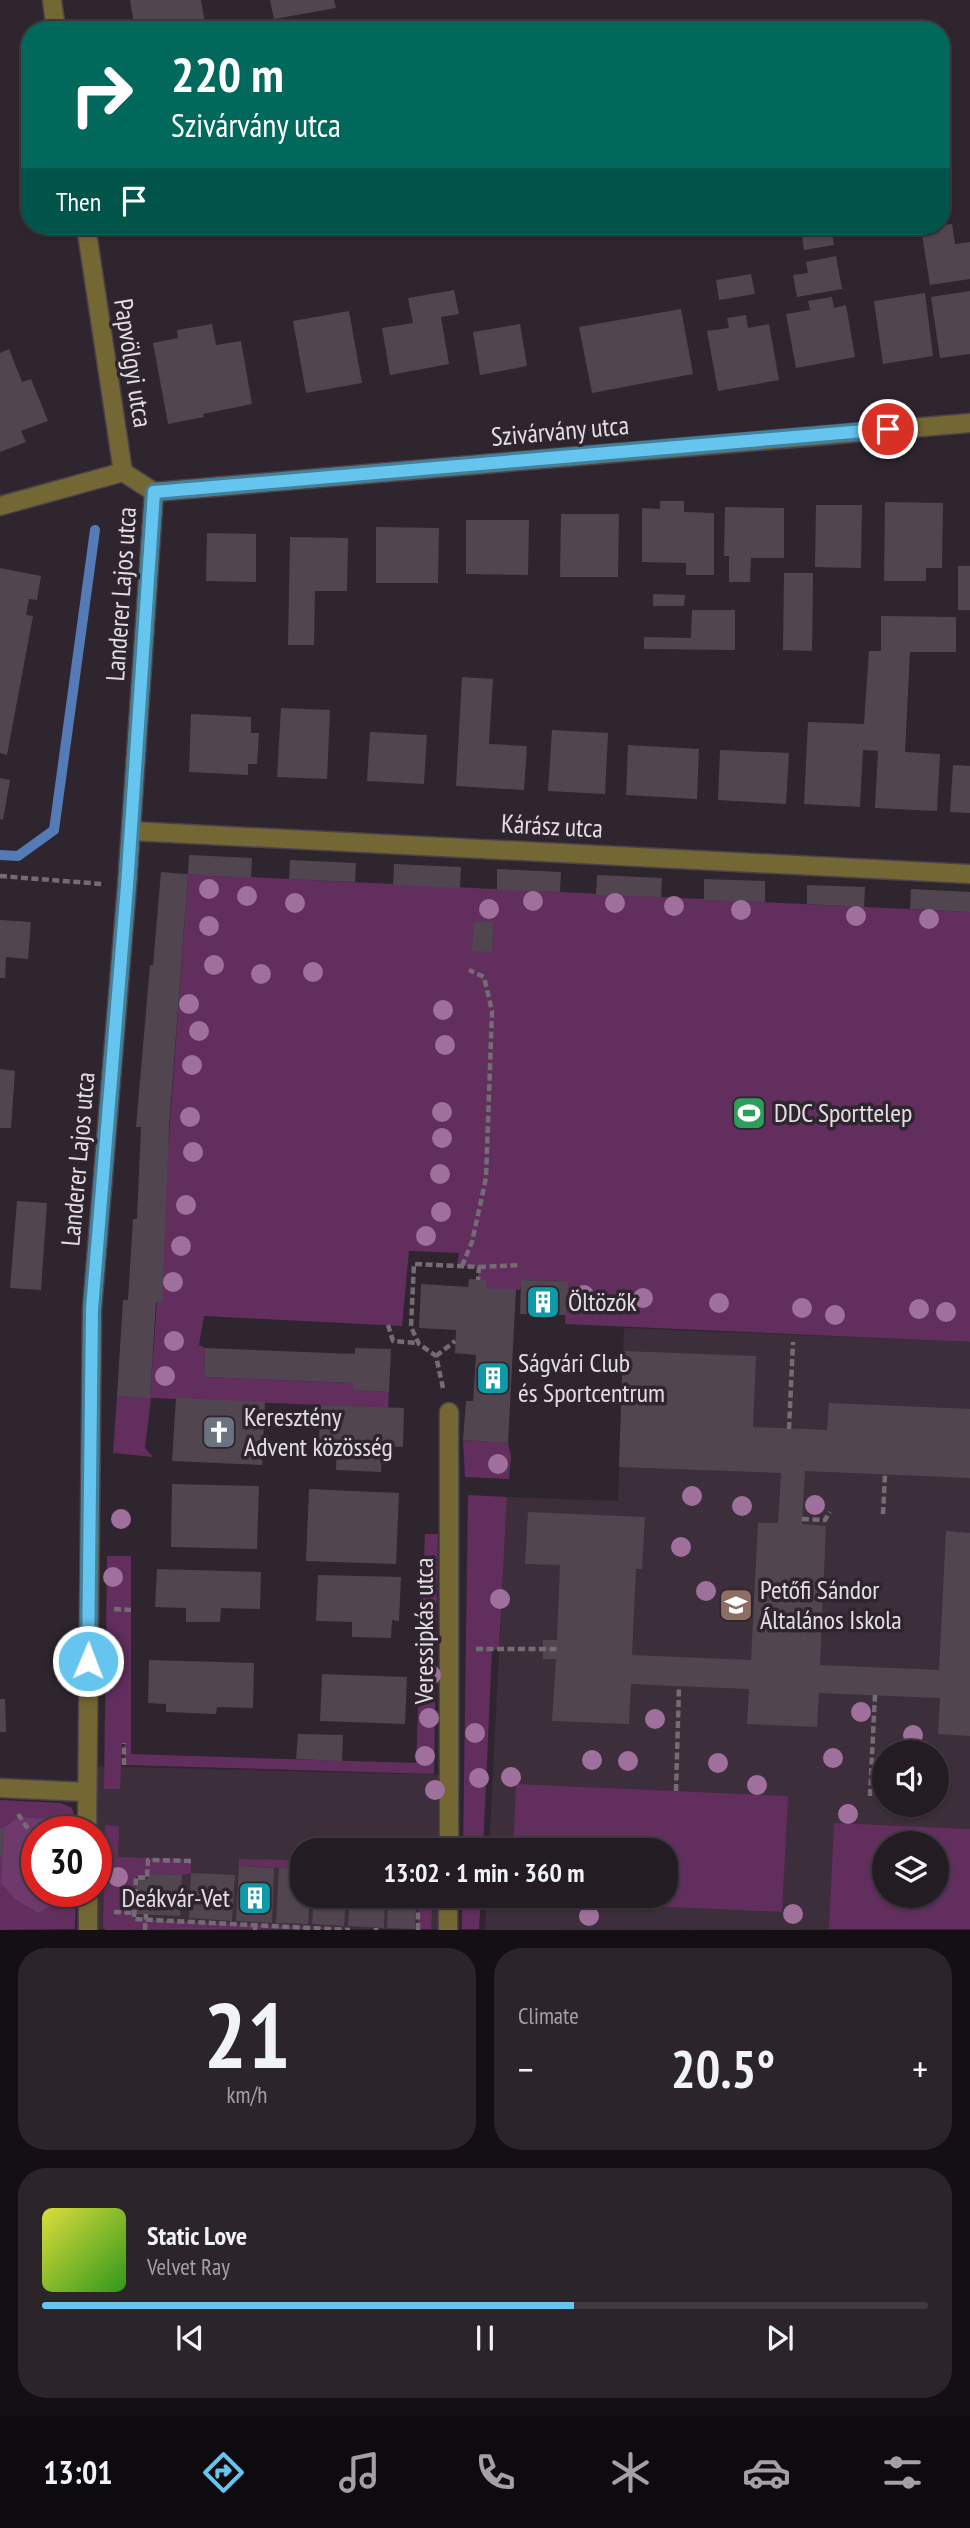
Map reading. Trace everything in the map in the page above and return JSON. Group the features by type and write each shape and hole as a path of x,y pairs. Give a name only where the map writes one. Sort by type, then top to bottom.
{"street":[{"path":"52,0 55,21"},
{"name":"Papvölgyi utca","path":"87,235 124,472"},
{"name":"Szivárvány utca","path":"154,492 970,423"},
{"path":"0,506 124,472 154,492"},
{"name":"Landerer Lajos utca","path":"87,1816 92,1309 127,886 154,492"},
{"name":"Kárász utca","path":"131,831 970,874"},
{"name":"Veressipkás utca","path":"449,1412 449,1838"},
{"path":"0,1788 86,1792"},
{"path":"88,1907 88,1930"},
{"path":"448,1908 448,1930"}],"path":[{"path":"0,876 127,886"},
{"path":"462,1266 472,1242 486,1178 492,1011 484,976 468,970"},
{"path":"449,1412 436,1356 419,1343 411,1327 414,1264 478,1267 521,1265"},
{"path":"478,1267 478,1280"},
{"path":"388,1325 393,1341 419,1343"},
{"path":"436,1356 455,1341"},
{"path":"789,1429 793,1342"},
{"path":"883,1514 886,1474"},
{"path":"802,1519 825,1520 830,1512"},
{"path":"450,1649 557,1649"},
{"path":"676,1791 679,1686"},
{"path":"870,1796 875,1695"},
{"path":"124,1743 124,1765"},
{"path":"191,1861 148,1860 147,1878 136,1877 134,1919 146,1917 255,1925 337,1927 350,1930"},
{"path":"418,1930 419,1908"},
{"path":"145,1930 146,1917"}],"shaded area":[{"path":"188,874 970,912 970,1342 565,1324 567,1281 522,1280 520,1290 486,1288 486,1280 478,1280 478,1267 457,1266 459,1253 409,1251 402,1326 204,1316 199,1345 205,1348 204,1377 353,1383 353,1390 389,1392 388,1408 151,1398 145,1448 153,1457 113,1453 117,1396 150,1397"},
{"name":"Petőfi Sándor Általános Iskola","path":"624,1328 970,1342 970,1929 485,1930 486,1908 678,1908 678,1838 490,1838 507,1497 618,1501"},
{"path":"463,1440 508,1443 511,1457 509,1479 465,1477"},
{"path":"468,1495 507,1497 499,1649 492,1650 484,1838 463,1838"},
{"path":"425,1534 438,1534 434,1774 124,1765 122,1743 120,1789 104,1789 107,1556 131,1556 131,1754 416,1763"},
{"path":"87,1766 450,1775 449,1838 290,1838 290,1908 448,1908 448,1929 88,1929 93,1907 112,1907 112,1816 87,1816"},
{"path":"516,1784 788,1796 782,1912 678,1907 678,1838 514,1838"},
{"path":"0,1800 61,1803 72,1808 75,1816 21,1816 21,1907 76,1907 75,1929 0,1930"},
{"path":"21,1817 21,1903 1,1883 4,1828"},
{"path":"834,1823 970,1829 970,1929 829,1929"},
{"path":"112,1826 119,1826 118,1857 191,1859 191,1873 148,1874 147,1878 136,1877 134,1919 351,1929 105,1930 103,1907 112,1907"},
{"path":"239,1859 290,1860 290,1868 239,1866"},
{"path":"28,1907 49,1907 38,1913"},
{"path":"419,1908 432,1908 431,1929 418,1929"},
{"path":"462,1908 480,1908 479,1929 462,1929"}],"building":[{"path":"130,0 201,0 204,21 134,21"},
{"path":"270,0 334,0 336,8 274,19"},
{"path":"950,224 955,244 970,242 970,279 930,285 922,235 950,235"},
{"path":"832,235 834,245 804,250 802,236"},
{"path":"836,256 842,289 797,297 793,275 808,273 806,262"},
{"path":"751,274 755,294 719,300 716,280"},
{"path":"454,290 459,314 441,317 449,364 390,375 382,328 413,323 408,298"},
{"path":"970,291 970,354 940,358 931,297"},
{"path":"925,293 933,356 883,364 874,301"},
{"path":"832,297 834,308 846,305 855,357 796,368 786,314 810,310 808,301"},
{"path":"681,309 693,374 592,393 579,327"},
{"path":"349,311 362,383 306,393 293,321"},
{"path":"746,315 748,328 769,324 779,380 718,391 707,331 729,328 727,318"},
{"path":"212,324 216,345 241,341 252,404 168,424 153,343 178,338 177,330"},
{"path":"520,324 527,366 480,375 473,332"},
{"path":"9,349 22,382 31,379 48,421 21,431 26,442 0,452 0,353"},
{"path":"660,501 684,501 684,512 714,513 714,575 686,575 686,563 642,562 642,508 660,509"},
{"path":"885,502 943,503 942,568 926,568 926,581 884,581"},
{"path":"816,505 862,505 861,568 815,567"},
{"path":"725,507 784,508 784,558 751,558 750,582 729,582 729,556 724,556"},
{"path":"561,514 619,514 618,577 560,577"},
{"path":"466,520 529,520 528,575 466,574"},
{"path":"376,527 439,528 438,583 376,583"},
{"path":"207,533 256,534 256,582 206,581"},
{"path":"290,537 348,538 347,591 315,591 314,645 288,645"},
{"path":"958,566 970,566 970,610 958,610"},
{"path":"0,568 41,576 37,600 29,599 26,615 33,616 7,755 0,753"},
{"path":"784,573 813,573 812,651 783,650"},
{"path":"653,594 685,595 684,606 653,606"},
{"path":"692,610 735,610 735,650 644,649 644,637 691,638"},
{"path":"881,616 956,617 956,652 910,652 905,752 940,754 937,811 875,808 878,751 863,750 860,807 804,804 808,722 864,724 869,651 881,651"},
{"path":"462,677 493,679 489,744 527,746 524,790 456,786"},
{"path":"281,708 330,710 327,779 277,777"},
{"path":"191,714 251,717 251,733 259,733 257,764 248,764 248,775 189,772"},
{"path":"552,730 608,733 605,794 548,791"},
{"path":"370,732 427,735 424,784 367,781"},
{"path":"628,745 699,749 697,799 626,795"},
{"path":"720,750 789,753 786,804 718,800"},
{"path":"953,765 970,766 970,813 950,812"},
{"path":"0,778 10,780 3,820 0,819"},
{"path":"189,855 252,858 251,878 188,874"},
{"path":"290,860 356,863 355,882 289,879"},
{"path":"394,864 461,867 460,888 393,885"},
{"path":"497,869 561,872 560,892 497,890"},
{"path":"161,872 188,874 169,1129 162,1302 156,1302 150,1398 117,1396 123,1300 128,1300 133,1219 137,1219 141,1127 136,1127"},
{"path":"597,875 662,878 661,897 596,895"},
{"path":"704,879 765,881 765,902 704,900"},
{"path":"807,885 865,887 864,907 807,904"},
{"path":"911,889 970,892 970,912 910,909"},
{"path":"0,920 31,922 28,959 6,957 5,978 0,978"},
{"path":"474,922 493,922 492,952 472,951"},
{"path":"0,1069 15,1071 11,1128 0,1128"},
{"path":"17,1201 47,1203 41,1290 10,1288"},
{"name":"Ságvári Club és Sportcentrum","path":"469,1279 486,1280 486,1288 516,1289 508,1443 463,1440 466,1401 473,1401 476,1355 455,1353 456,1330 419,1328 421,1284 468,1287"},
{"name":"Öltözők","path":"521,1280 568,1281 566,1315 520,1314"},
{"path":"205,1348 355,1354 355,1348 391,1349 389,1392 353,1390 353,1383 204,1377"},
{"path":"623,1351 756,1356 753,1427 827,1430 829,1403 970,1409 970,1478 805,1471 802,1524 826,1526 820,1665 939,1670 946,1531 970,1533 970,1736 938,1734 940,1698 819,1693 817,1727 747,1724 749,1689 631,1684 629,1724 552,1721 556,1659 543,1659 543,1640 557,1640 560,1565 525,1564 528,1512 645,1517 642,1569 636,1569 632,1655 751,1660 758,1523 778,1523 781,1473 619,1467"},
{"name":"Keresztény Advent közösség","path":"176,1398 265,1402 262,1465 172,1461"},
{"path":"320,1405 404,1408 403,1447 382,1446 381,1472 336,1470 337,1448 319,1447"},
{"path":"172,1484 259,1486 257,1549 171,1547"},
{"path":"309,1489 399,1493 396,1564 306,1561"},
{"path":"157,1569 261,1572 260,1609 221,1608 220,1622 186,1622 186,1608 155,1607"},
{"path":"318,1575 401,1577 399,1621 392,1620 391,1638 352,1637 352,1622 316,1621"},
{"path":"149,1660 254,1663 253,1708 217,1707 216,1714 166,1712 166,1704 148,1703"},
{"path":"322,1674 407,1677 405,1724 320,1721"},
{"path":"0,1699 5,1699 6,1732 0,1732"},
{"path":"298,1734 343,1735 342,1761 296,1759"},
{"path":"0,1828 4,1828 2,1857 0,1857"},
{"name":"Deákvár-Vet","path":"239,1866 274,1868 272,1923 236,1921"},
{"path":"279,1868 290,1868 290,1908 309,1908 308,1924 276,1923"},
{"path":"191,1873 235,1875 232,1921 189,1918"},
{"path":"148,1874 182,1875 180,1916 135,1914 137,1878 148,1879"},
{"path":"313,1908 345,1908 344,1926 312,1924"},
{"path":"349,1908 385,1908 384,1928 348,1926"},
{"path":"388,1908 416,1908 415,1929 387,1928"}],"waterway":[{"path":"0,855 18,856 54,830 95,530"}],"place":[{"name":"DDC Sporttelep","path":"749,1113"},
{"name":"Öltözők","path":"543,1302"},
{"name":"Ságvári Club és Sportcentrum","path":"493,1378"},
{"name":"Keresztény Advent közösség","path":"219,1432"},
{"name":"Petőfi Sándor Általános Iskola","path":"736,1605"},
{"name":"Deákvár-Vet","path":"255,1898"}],"route":[{"path":"88,1661 92,1309 127,886 154,492 888,429"}]}
